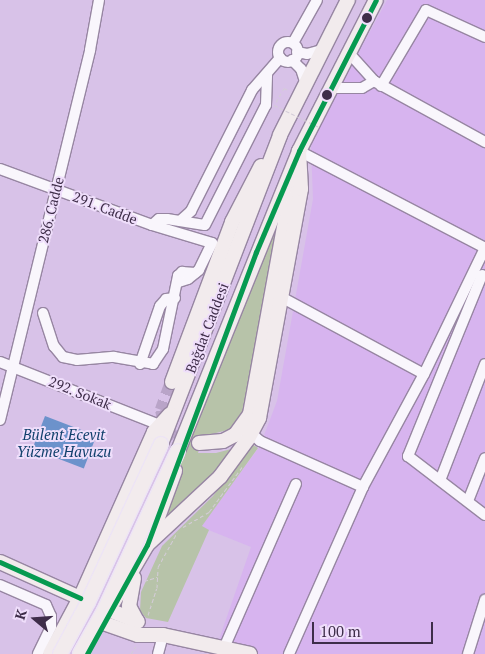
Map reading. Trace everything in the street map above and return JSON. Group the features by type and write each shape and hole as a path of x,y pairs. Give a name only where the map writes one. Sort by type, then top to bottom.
{"main road":[{"name":"Bağdat Caddesi","path":"60,654 88,602 162,444 280,135 305,81 348,0"},
{"name":"Bağdat Caddesi","path":"80,654 104,611 178,451 299,151 376,0"},
{"path":"172,382 242,199 280,135"},
{"path":"90,649 147,545 220,477 251,433 259,418 301,189 299,151"},
{"path":"199,443 223,442 235,435 250,414 299,151"},
{"path":"50,654 78,603 154,432 177,406"},
{"path":"160,635 141,623 130,610 129,597 194,412"},
{"path":"0,562 60,590 78,603 82,623 106,617 141,623"},
{"path":"89,578 101,592 119,594"},
{"path":"78,603 98,596 106,617 138,634 160,635 250,654"},
{"path":"64,629 82,628 90,649"}],"street":[{"name":"286. Cadde","path":"0,420 11,366 56,189 99,0"},
{"path":"180,221 188,216 252,90 280,58 294,52 317,0"},
{"path":"380,83 426,10 485,37"},
{"path":"280,58 278,52 281,44 294,52 308,54 322,50"},
{"path":"294,52 305,81"},
{"path":"349,53 380,83 485,142"},
{"path":"152,225 159,219 205,225 266,105 267,74"},
{"path":"330,88 362,88 380,83 485,135"},
{"path":"289,654 363,487 424,374 485,248 299,151"},
{"name":"291. Cadde","path":"0,169 152,225 212,242 203,264 195,273 182,272 175,298"},
{"path":"200,192 205,199 218,198"},
{"path":"484,274 408,456 441,478 485,515"},
{"path":"281,297 424,374"},
{"path":"43,314 54,346 63,357 76,360 114,357 140,364 153,364 158,360 175,298 166,299 160,306 140,364"},
{"name":"292. Sokak","path":"0,362 160,425"},
{"path":"441,478 485,364"},
{"path":"251,433 260,441 363,487"},
{"path":"468,500 485,458"},
{"path":"224,648 296,484"},
{"path":"0,585 46,605 51,616 51,627 38,654"},
{"path":"468,654 485,600"},
{"path":"158,654 160,635"}],"path":[{"path":"284,88 274,105 319,127"},
{"path":"141,623 164,552 181,528 199,521 209,512 246,461"}],"shaded area":[{"path":"387,0 485,0 485,654 214,654 251,547 201,527 260,446 277,401 313,199 311,147 317,130"}],"green space":[{"path":"281,207 244,412 232,429 204,436 198,453 216,453 235,448 207,482 171,513 162,516 160,513"},
{"path":"252,444 258,448 202,526 209,530 168,622 146,618 140,611 141,592 162,546 213,496"}],"water":[{"name":"Bülent Ecevit Yüzme Havuzu","path":"45,416 96,436 84,468 32,449"}],"tunnel":[{"path":"172,382 162,410 167,431 174,438 199,443"}],"transit line":[{"path":"87,654 147,545 256,252 299,151 376,0"},
{"path":"0,562 80,598"}]}
